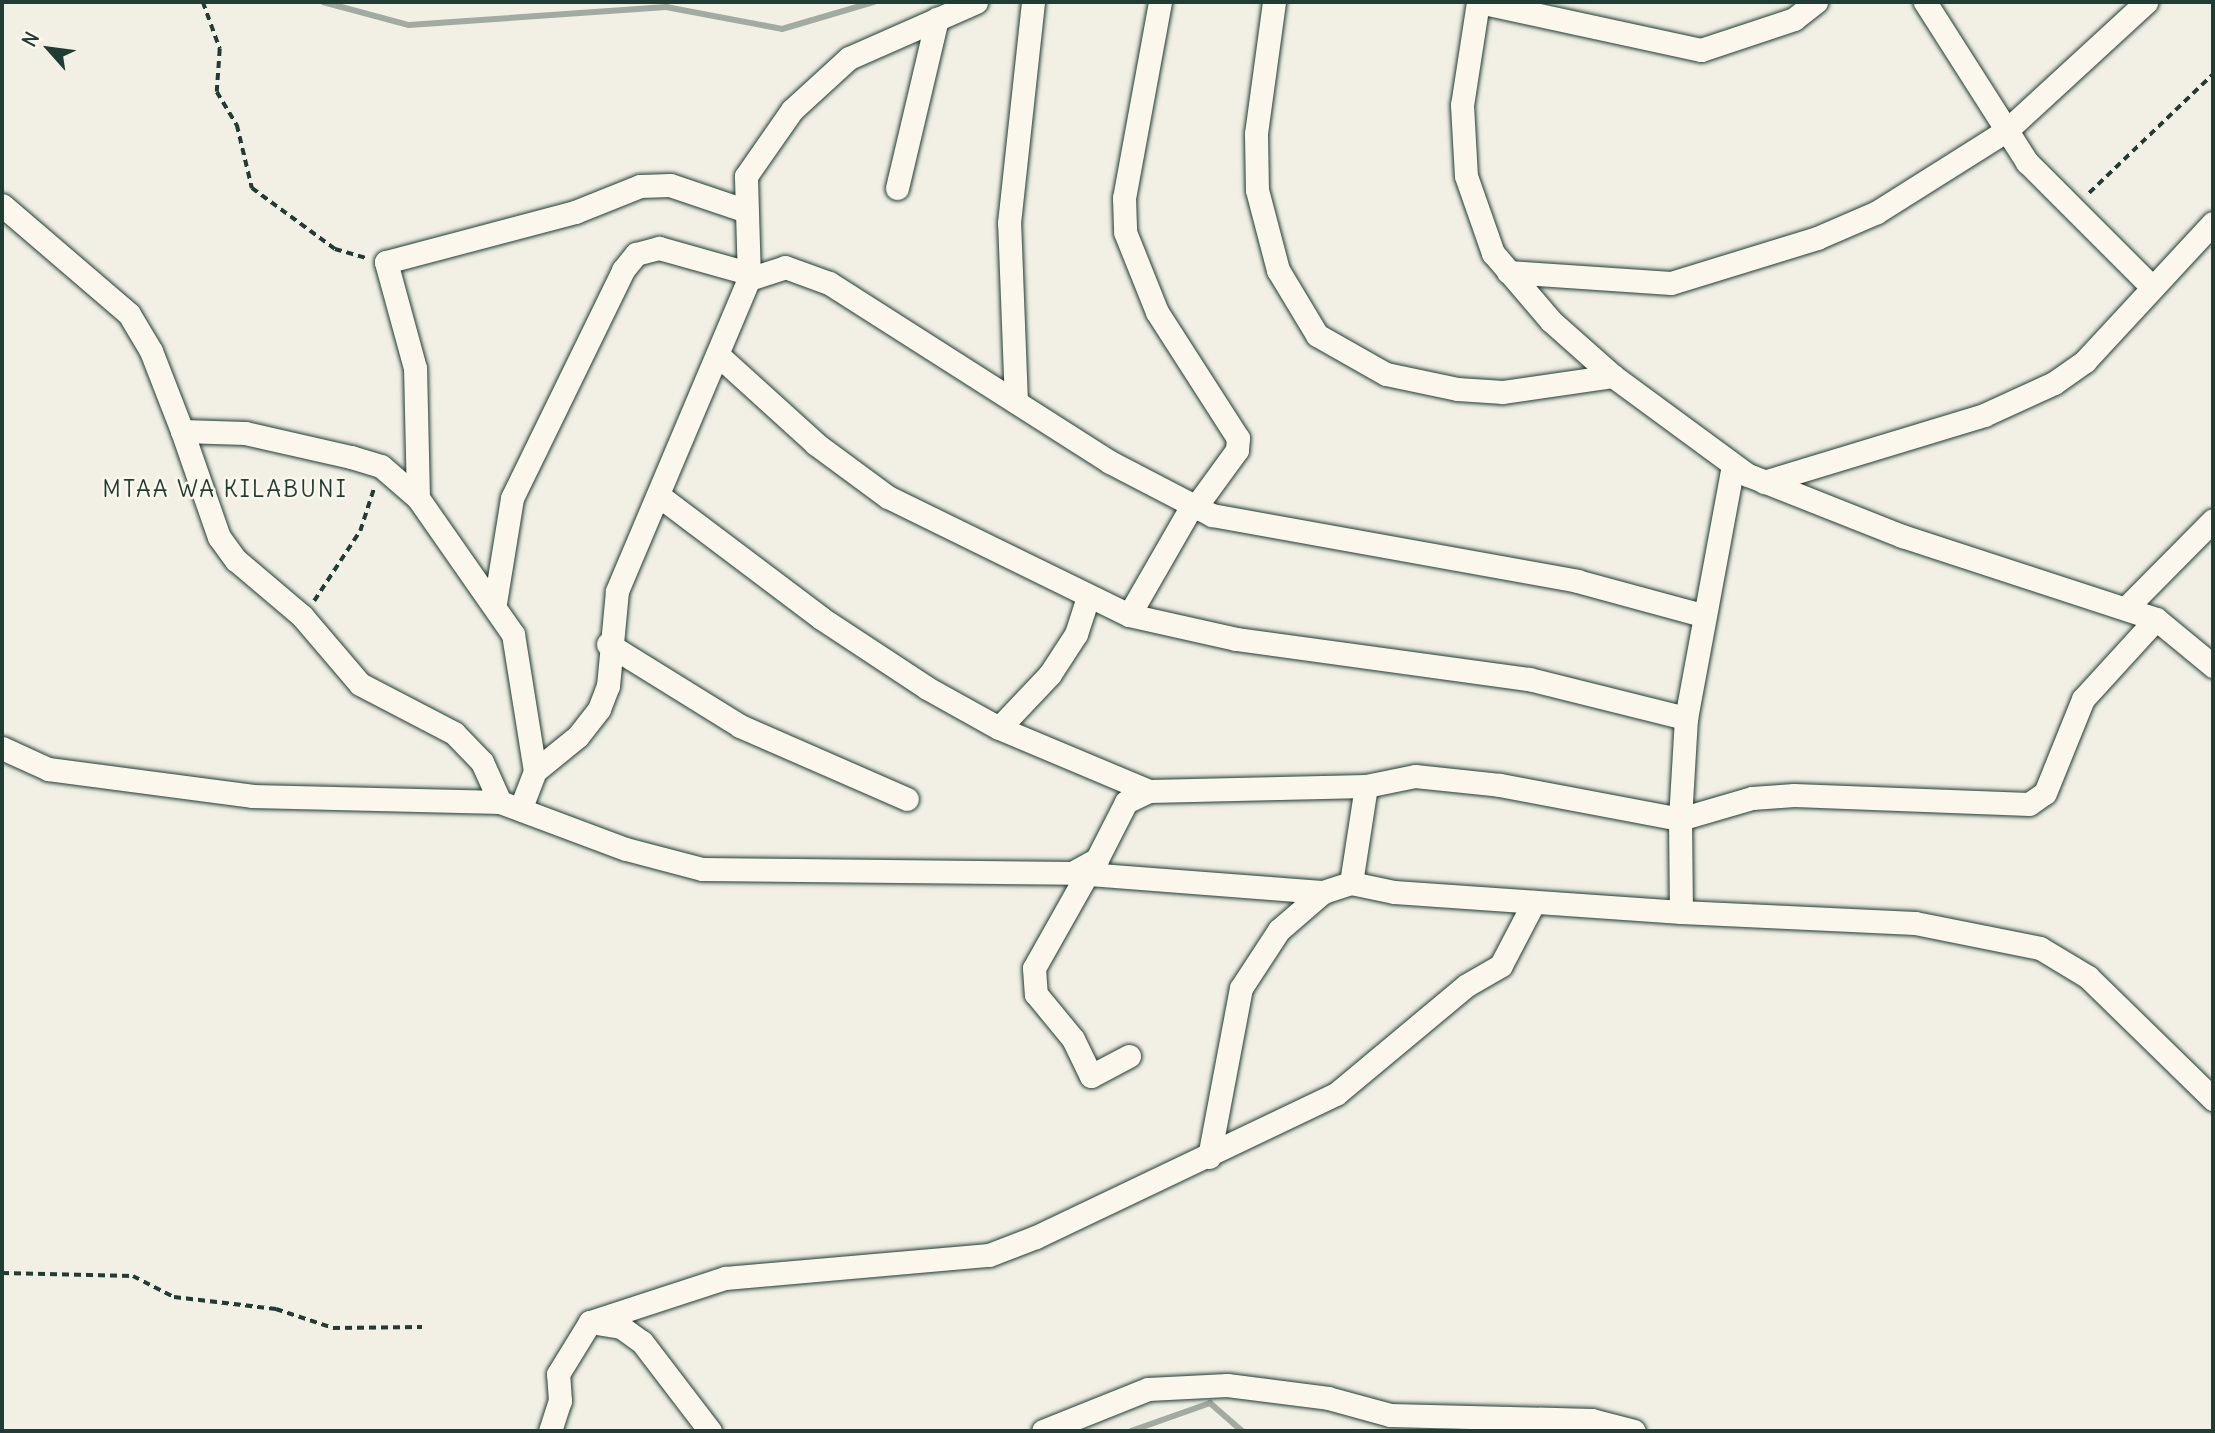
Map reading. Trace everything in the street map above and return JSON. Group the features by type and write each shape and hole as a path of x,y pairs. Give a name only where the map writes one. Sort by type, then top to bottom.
{"street":[{"path":"511,805 535,771 578,736 599,709 608,687 608,644 617,591 718,355 748,276 744,210 746,176 764,145 828,73 976,2"},
{"path":"1016,402 1009,223 1033,2"},
{"path":"1129,615 1192,508 1237,450 1238,438 1157,312 1125,232 1124,198 1160,2"},
{"path":"1274,2 1256,134 1257,190 1278,270 1317,335 1386,374 1457,389 1503,392 1613,376"},
{"path":"1816,2 1782,24 1701,50 1478,2 1462,105 1463,151 1484,234 1508,272 1613,376 1733,465 1765,482 2023,578 2127,607 2156,619 2213,666"},
{"path":"1925,2 2007,131 2073,208 2152,287"},
{"path":"1508,272 1671,283 1743,264 1877,212 2007,131 2146,2"},
{"path":"897,188 937,19"},
{"path":"418,498 415,368 387,262 575,212 640,186 670,185 744,210"},
{"path":"2,205 128,314 151,351 219,537 302,616 360,684 454,733 482,762 511,805"},
{"path":"1765,482 2026,399 2085,361 2213,223"},
{"path":"495,603 512,498 623,270 636,254 659,248 748,276 799,268 903,327 1016,402 1192,508 1273,529 1577,580 1702,615"},
{"path":"718,355 816,444 888,496 1129,615 1236,639 1529,679 1686,719"},
{"path":"182,431 245,433 381,467 418,498 495,603 513,634 535,771"},
{"path":"1681,912 1680,819 1686,719 1702,615 1733,465"},
{"path":"658,495 852,639 999,728 1149,791 1366,786 1394,777 1432,777 1680,819 1752,798 1794,795 2029,804 2045,793 2089,690 2156,619"},
{"path":"2127,607 2213,520"},
{"path":"999,728 1050,674 1076,634 1088,597"},
{"path":"608,644 740,726 908,799"},
{"path":"2,748 48,769 253,796 511,805 626,849 702,869 1080,874 1322,892 1351,883 1534,902 1903,922 2040,947 2088,977 2213,1099"},
{"path":"1351,883 1366,786"},
{"path":"1129,1056 1091,1076 1073,1039 1036,994 1034,968 1080,874 1097,859 1126,802 1149,791"},
{"path":"1209,1157 1241,988 1279,930 1322,892"},
{"path":"550,1431 560,1401 558,1374 590,1322 725,1278 989,1255 1209,1157 1336,1094 1507,959 1534,902"},
{"path":"590,1322 621,1326 642,1342 710,1431"},
{"path":"1043,1431 1147,1389 1227,1385 1316,1396 1390,1415 1592,1420 1634,1431"}],"path":[{"path":"203,2 220,49 217,92 237,125 252,188 335,249 387,262"},
{"path":"2073,208 2213,74"},
{"path":"302,616 360,531 381,467"},
{"path":"2,1273 133,1276 174,1297 276,1309 333,1328 422,1327"}],"waterway":[{"path":"323,2 409,25 666,7 782,29 874,2"},
{"path":"1131,1431 1210,1403 1242,1431"}],"district":[{"name":"MTAA WA KILABUNI","path":"225,489"}]}
